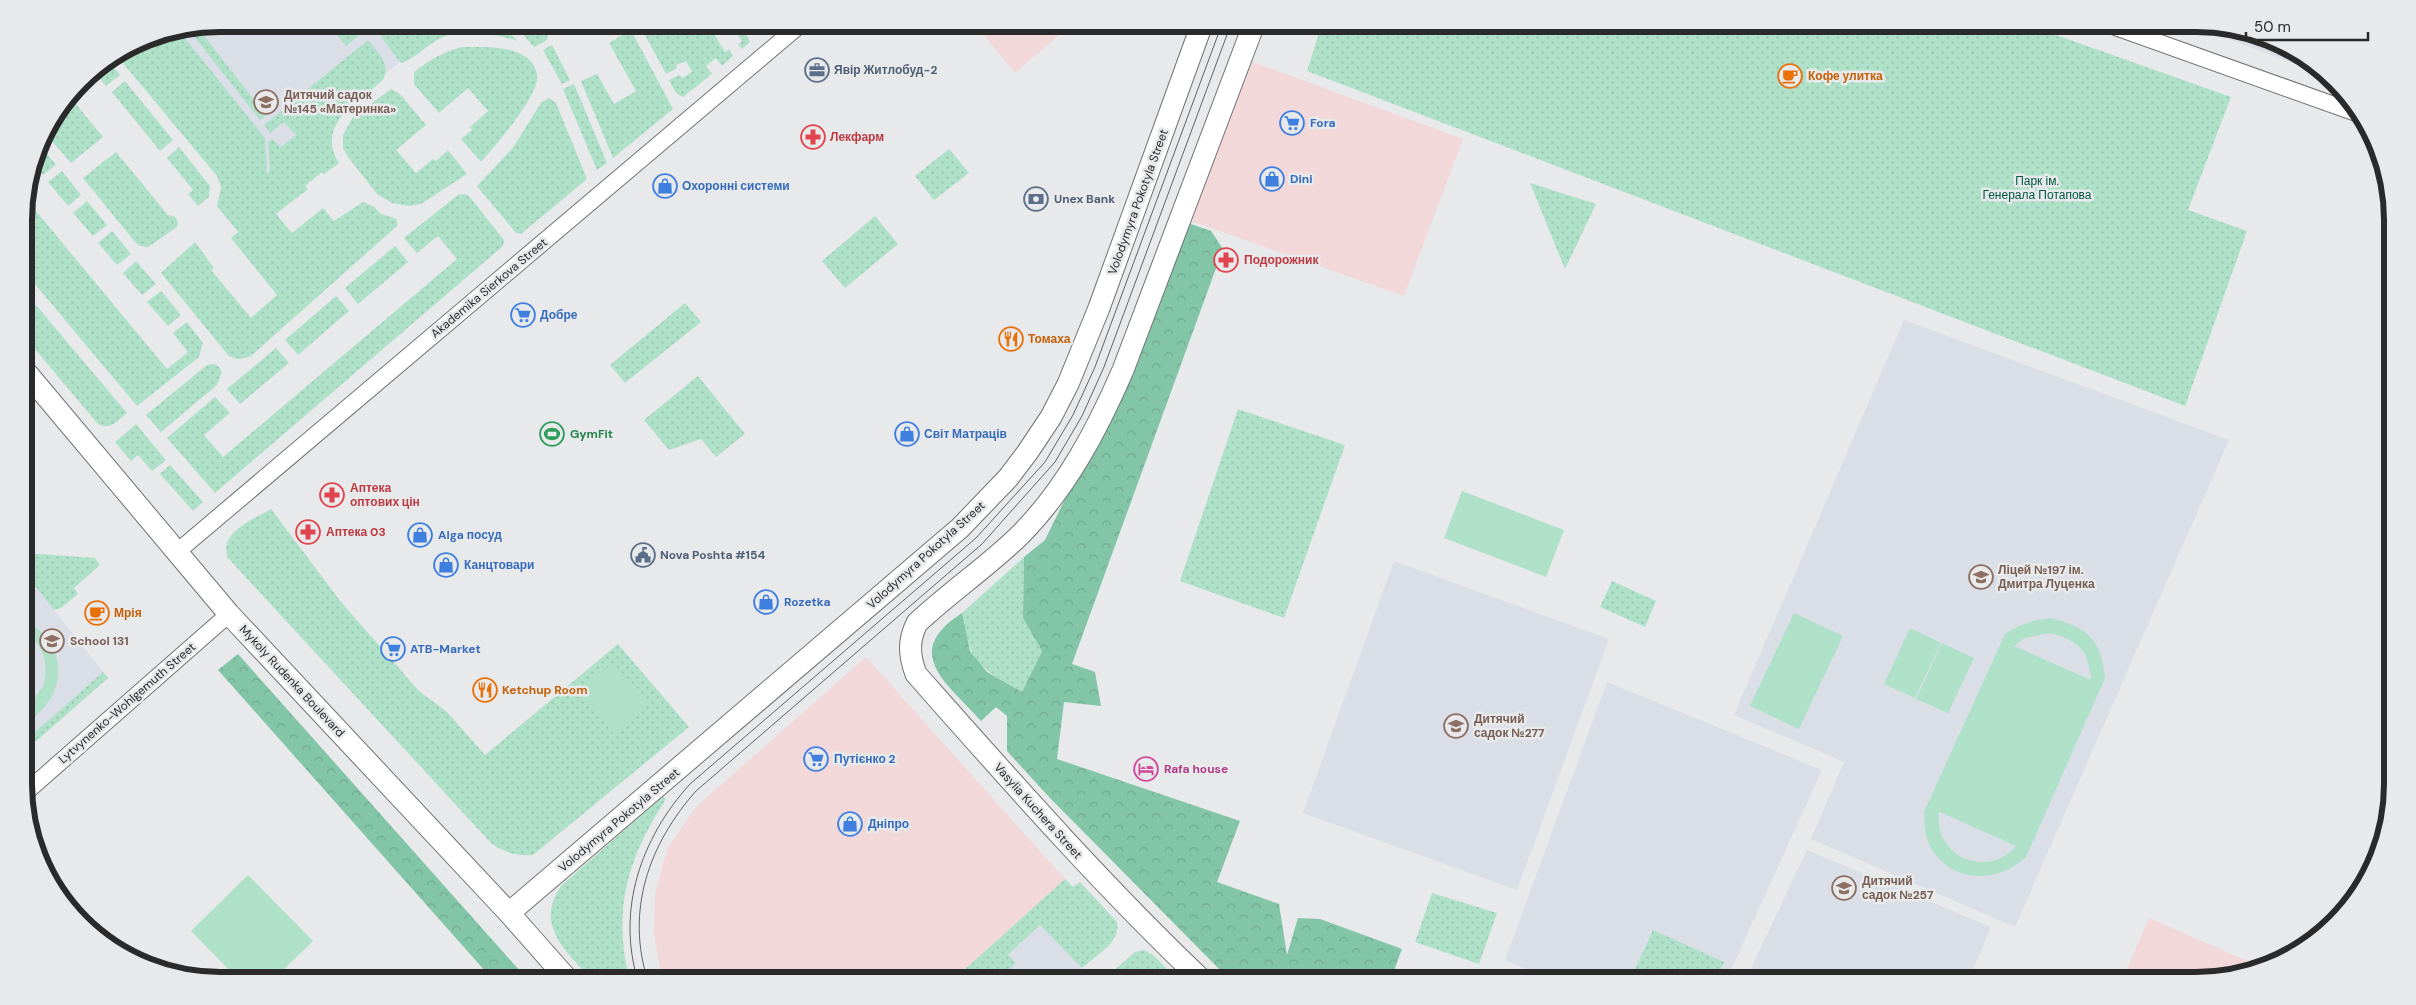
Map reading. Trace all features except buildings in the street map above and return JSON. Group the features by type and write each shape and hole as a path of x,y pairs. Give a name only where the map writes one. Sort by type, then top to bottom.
{"street":[{"name":"Akademika Sierkova Street","path":"177,552 792,32"},
{"name":"Volodymyra Pokotyla Street","path":"509,913 960,528 1008,478 1051,417 1068,384 1099,308 1199,32"},
{"name":"Vasylia Kuchera Street","path":"1195,972 1143,923 1088,865 916,674 909,650 912,633 917,623 1018,537 1048,504 1084,451 1103,415 1123,370 1251,32"},
{"path":"2129,32 2348,110"},
{"name":"Mykoly Rudenka Boulevard","path":"32,380 229,614 509,913 561,972"},
{"name":"Lytvynenko-Wohlgemuth Street","path":"32,787 229,614"}],"shaded area":[{"name":"Дитячий садок №145 «Материнка»","path":"220,32 436,32 250,186 150,46 184,36"},
{"path":"982,32 1063,32 1015,73"},
{"path":"2214,34 2256,42 2279,52 2306,68"},
{"path":"1245,59 1463,139 1404,296 1183,218"},
{"name":"Ліцей №197 ім. Дмитра Луценка","path":"1904,320 2229,440 2015,927 1811,839 1844,762 1734,715"},
{"name":"Дитячий садок №277","path":"1394,561 1609,639 1517,890 1303,813"},
{"name":"School 131","path":"32,582 103,672 32,735"},
{"name":"Дніпро","path":"866,657 1065,879 962,972 660,972 654,934 655,895 667,849 696,807"},
{"path":"1607,682 1822,770 1730,972 1534,972 1505,960"},
{"name":"Дитячий садок №257","path":"1807,850 1991,927 1972,972 1749,972"},
{"path":"2149,918 2253,964 2208,972 2126,972"},
{"path":"1040,925 1086,972 984,972 1006,952 1009,955"}],"green space":[{"path":"335,32 360,32 358,36 346,46"},
{"path":"382,32 467,32 457,33 437,40 401,63 381,37"},
{"path":"467,32 508,32 518,41 488,34"},
{"path":"521,32 548,32 547,40 534,47"},
{"path":"628,32 632,32 673,109 613,158 581,81 597,74 614,104 636,91 609,43"},
{"path":"643,32 717,32 714,34 725,52 729,49 733,56 722,66 716,58 706,66 712,74 683,97 676,93 669,80 680,75 682,78 692,72 686,61 676,65 677,68 666,74"},
{"path":"736,32 744,32 750,42 742,49 738,44 742,41"},
{"name":"Парк ім. Генерала Потапова","path":"1319,32 2048,32 2231,97 2188,210 2247,231 2185,406 1307,71"},
{"path":"202,33 266,115 260,120 193,35"},
{"path":"183,36 265,138 267,173 270,170 268,142 273,139 281,147 296,135 284,122 270,133 264,125 368,40 385,63 386,69 383,80 351,106 342,115 336,126 332,137 333,149 339,163 324,174 322,172 305,186 308,189 276,214 292,233 323,208 334,221 363,202 373,206 381,214 397,219 397,226 252,355 243,359 237,359 228,355 161,273 195,242 214,268 211,270 251,318 277,295 231,238 238,232 217,206 221,187 217,176 121,61 160,42"},
{"path":"552,45 570,80 562,84 543,50"},
{"path":"462,47 498,48 519,53 526,57 535,67 537,76 534,89 522,111 481,162 461,139 472,130 470,127 488,111 468,88 439,113 414,84 414,72 442,54"},
{"path":"113,66 120,75 106,86 99,77"},
{"path":"125,81 173,140 160,151 112,92"},
{"path":"574,84 607,163 597,170 563,89"},
{"path":"391,89 400,94 426,125 396,150 416,173 433,159 436,161 448,150 467,174 421,204 409,206 392,203 377,194 343,148 343,135 353,117"},
{"path":"549,98 556,103 587,179 521,234 516,233 477,186 512,149 541,103"},
{"path":"74,102 103,137 71,163 51,140"},
{"path":"179,147 210,186 209,197 198,206 188,194 193,190 167,158"},
{"path":"949,149 969,173 934,200 915,176"},
{"path":"46,152 56,165 43,175 39,171"},
{"path":"116,152 168,215 175,217 178,222 177,227 148,247 140,246 135,242 83,178"},
{"path":"62,171 81,195 68,206 48,182"},
{"path":"1530,183 1596,204 1565,269"},
{"path":"464,194 469,196 504,240 503,246 215,493 167,438 215,397 230,413 204,435 223,457 457,259 438,236 417,253 404,238 458,195"},
{"path":"87,201 107,225 93,236 73,213"},
{"path":"33,207 167,369 188,352 173,333 187,322 203,343 199,357 137,406 32,281"},
{"path":"875,216 898,244 845,288 822,261"},
{"path":"1182,221 1211,231 1223,249 1072,664 1095,672 1101,706 1064,702 1057,759 1240,821 1217,882 1279,904 1287,955 1298,918 1320,919 1402,949 1393,972 1222,972 1049,797 1007,751 1007,716 996,707 981,721 955,694 936,668 932,655 934,642 944,628 962,613 970,651 987,672 1022,692 1042,651 1023,618 1024,557 1045,540 1111,405"},
{"path":"112,231 131,254 117,265 98,243"},
{"path":"395,246 408,262 358,304 345,288"},
{"path":"136,261 156,284 142,295 123,273"},
{"path":"161,291 181,315 168,326 147,302"},
{"path":"336,296 349,311 298,355 285,340"},
{"path":"32,300 127,413 109,426 97,423 32,346"},
{"path":"685,303 701,322 625,383 610,365"},
{"path":"276,348 289,363 240,404 227,389"},
{"path":"214,364 222,372 217,385 161,432 146,415 207,365"},
{"path":"698,376 745,434 716,457 701,439 669,450 644,420"},
{"path":"1238,409 1345,445 1284,618 1180,581"},
{"path":"136,424 166,460 152,471 138,455 131,461 115,442"},
{"path":"170,465 203,502 193,511 160,474"},
{"path":"1462,491 1564,530 1546,577 1444,538"},
{"path":"271,509 341,602 419,691 447,712 485,755 618,644 689,727 533,855 521,855 502,850 492,844 228,558 226,549 232,534 247,522"},
{"path":"32,554 95,558 100,565 74,588 78,594 61,608 54,610 32,582"},
{"path":"1024,557 1023,618 1042,651 1022,692 996,677 979,662 968,643 962,613"},
{"path":"1612,581 1656,601 1645,627 1600,607"},
{"path":"1794,613 1843,636 1799,729 1750,706"},
{"path":"2051,618 2074,626 2090,637 2100,654 2105,678 2026,857 2002,872 1975,876 1962,873 1950,868 1930,846 1926,834 1924,812 2005,634 2032,621","holes":["2050,633 2068,639 2080,648 2088,661 2091,680 2014,646 2025,638","1940,812 2016,846 2004,856 1991,861 1977,862 1964,858 1953,851 1944,841 1939,827"]},
{"path":"32,625 42,633 54,649 57,659 58,679 50,700 32,719 32,698 34,700 41,689 46,668 43,655 32,639"},
{"path":"1910,628 1941,643 1915,698 1884,684"},
{"path":"1942,643 1974,658 1948,713 1916,699"},
{"path":"238,654 521,972 486,972 218,670"},
{"path":"613,663 648,705 614,734 579,692"},
{"path":"103,672 108,678 32,745 32,735"},
{"path":"663,796 666,799 641,843 627,886 623,908 623,931 628,972 585,972 564,948 552,925 551,913 554,899 562,885"},
{"path":"248,875 313,941 281,972 231,972 191,931"},
{"path":"1065,879 1073,887 1080,882 1117,922 1118,929 1112,942 1082,968 1040,925 1008,955 1016,963 1006,972 962,972"},
{"path":"1432,893 1497,913 1479,964 1415,942"},
{"path":"1653,930 1724,962 1719,972 1634,972"},
{"path":"1144,950 1153,955 1170,972 1112,972 1135,952"}],"tram line":[{"path":"636,972 632,954 630,928 637,876 646,851 673,805 690,784 976,538 1045,462 1073,415 1095,367 1219,32"},
{"path":"646,972 639,929 641,904 646,880 654,856 665,833 696,791 982,544 1055,462 1082,416 1104,367 1228,32"}],"place":[{"name":"Явір Житлобуд-2","path":"817,70"},
{"name":"Кофе улитка","path":"1790,76"},
{"name":"Дитячий садок №145 «Материнка»","path":"266,102"},
{"name":"Fora","path":"1292,123"},
{"name":"Лекфарм","path":"813,137"},
{"name":"Dini","path":"1272,179"},
{"name":"Охоронні системи","path":"665,186"},
{"name":"Unex Bank","path":"1036,199"},
{"name":"Подорожник","path":"1226,260"},
{"name":"Добре","path":"523,315"},
{"name":"Томаха","path":"1011,339"},
{"name":"GymFit","path":"552,434"},
{"name":"Світ Матраців","path":"907,434"},
{"name":"Аптека оптових цін","path":"332,495"},
{"name":"Аптека 03","path":"308,532"},
{"name":"Alga посуд","path":"420,535"},
{"name":"Nova Poshta #154","path":"643,555"},
{"name":"Канцтовари","path":"446,565"},
{"name":"Ліцей №197 ім. Дмитра Луценка","path":"1981,577"},
{"name":"Rozetka","path":"766,602"},
{"name":"Мрія","path":"97,613"},
{"name":"School 131","path":"52,641"},
{"name":"ATB-Market","path":"393,649"},
{"name":"Ketchup Room","path":"485,690"},
{"name":"Дитячий садок №277","path":"1456,726"},
{"name":"Путієнко 2","path":"816,759"},
{"name":"Rafa house","path":"1146,769"},
{"name":"Дніпро","path":"850,824"},
{"name":"Дитячий садок №257","path":"1844,888"}]}
